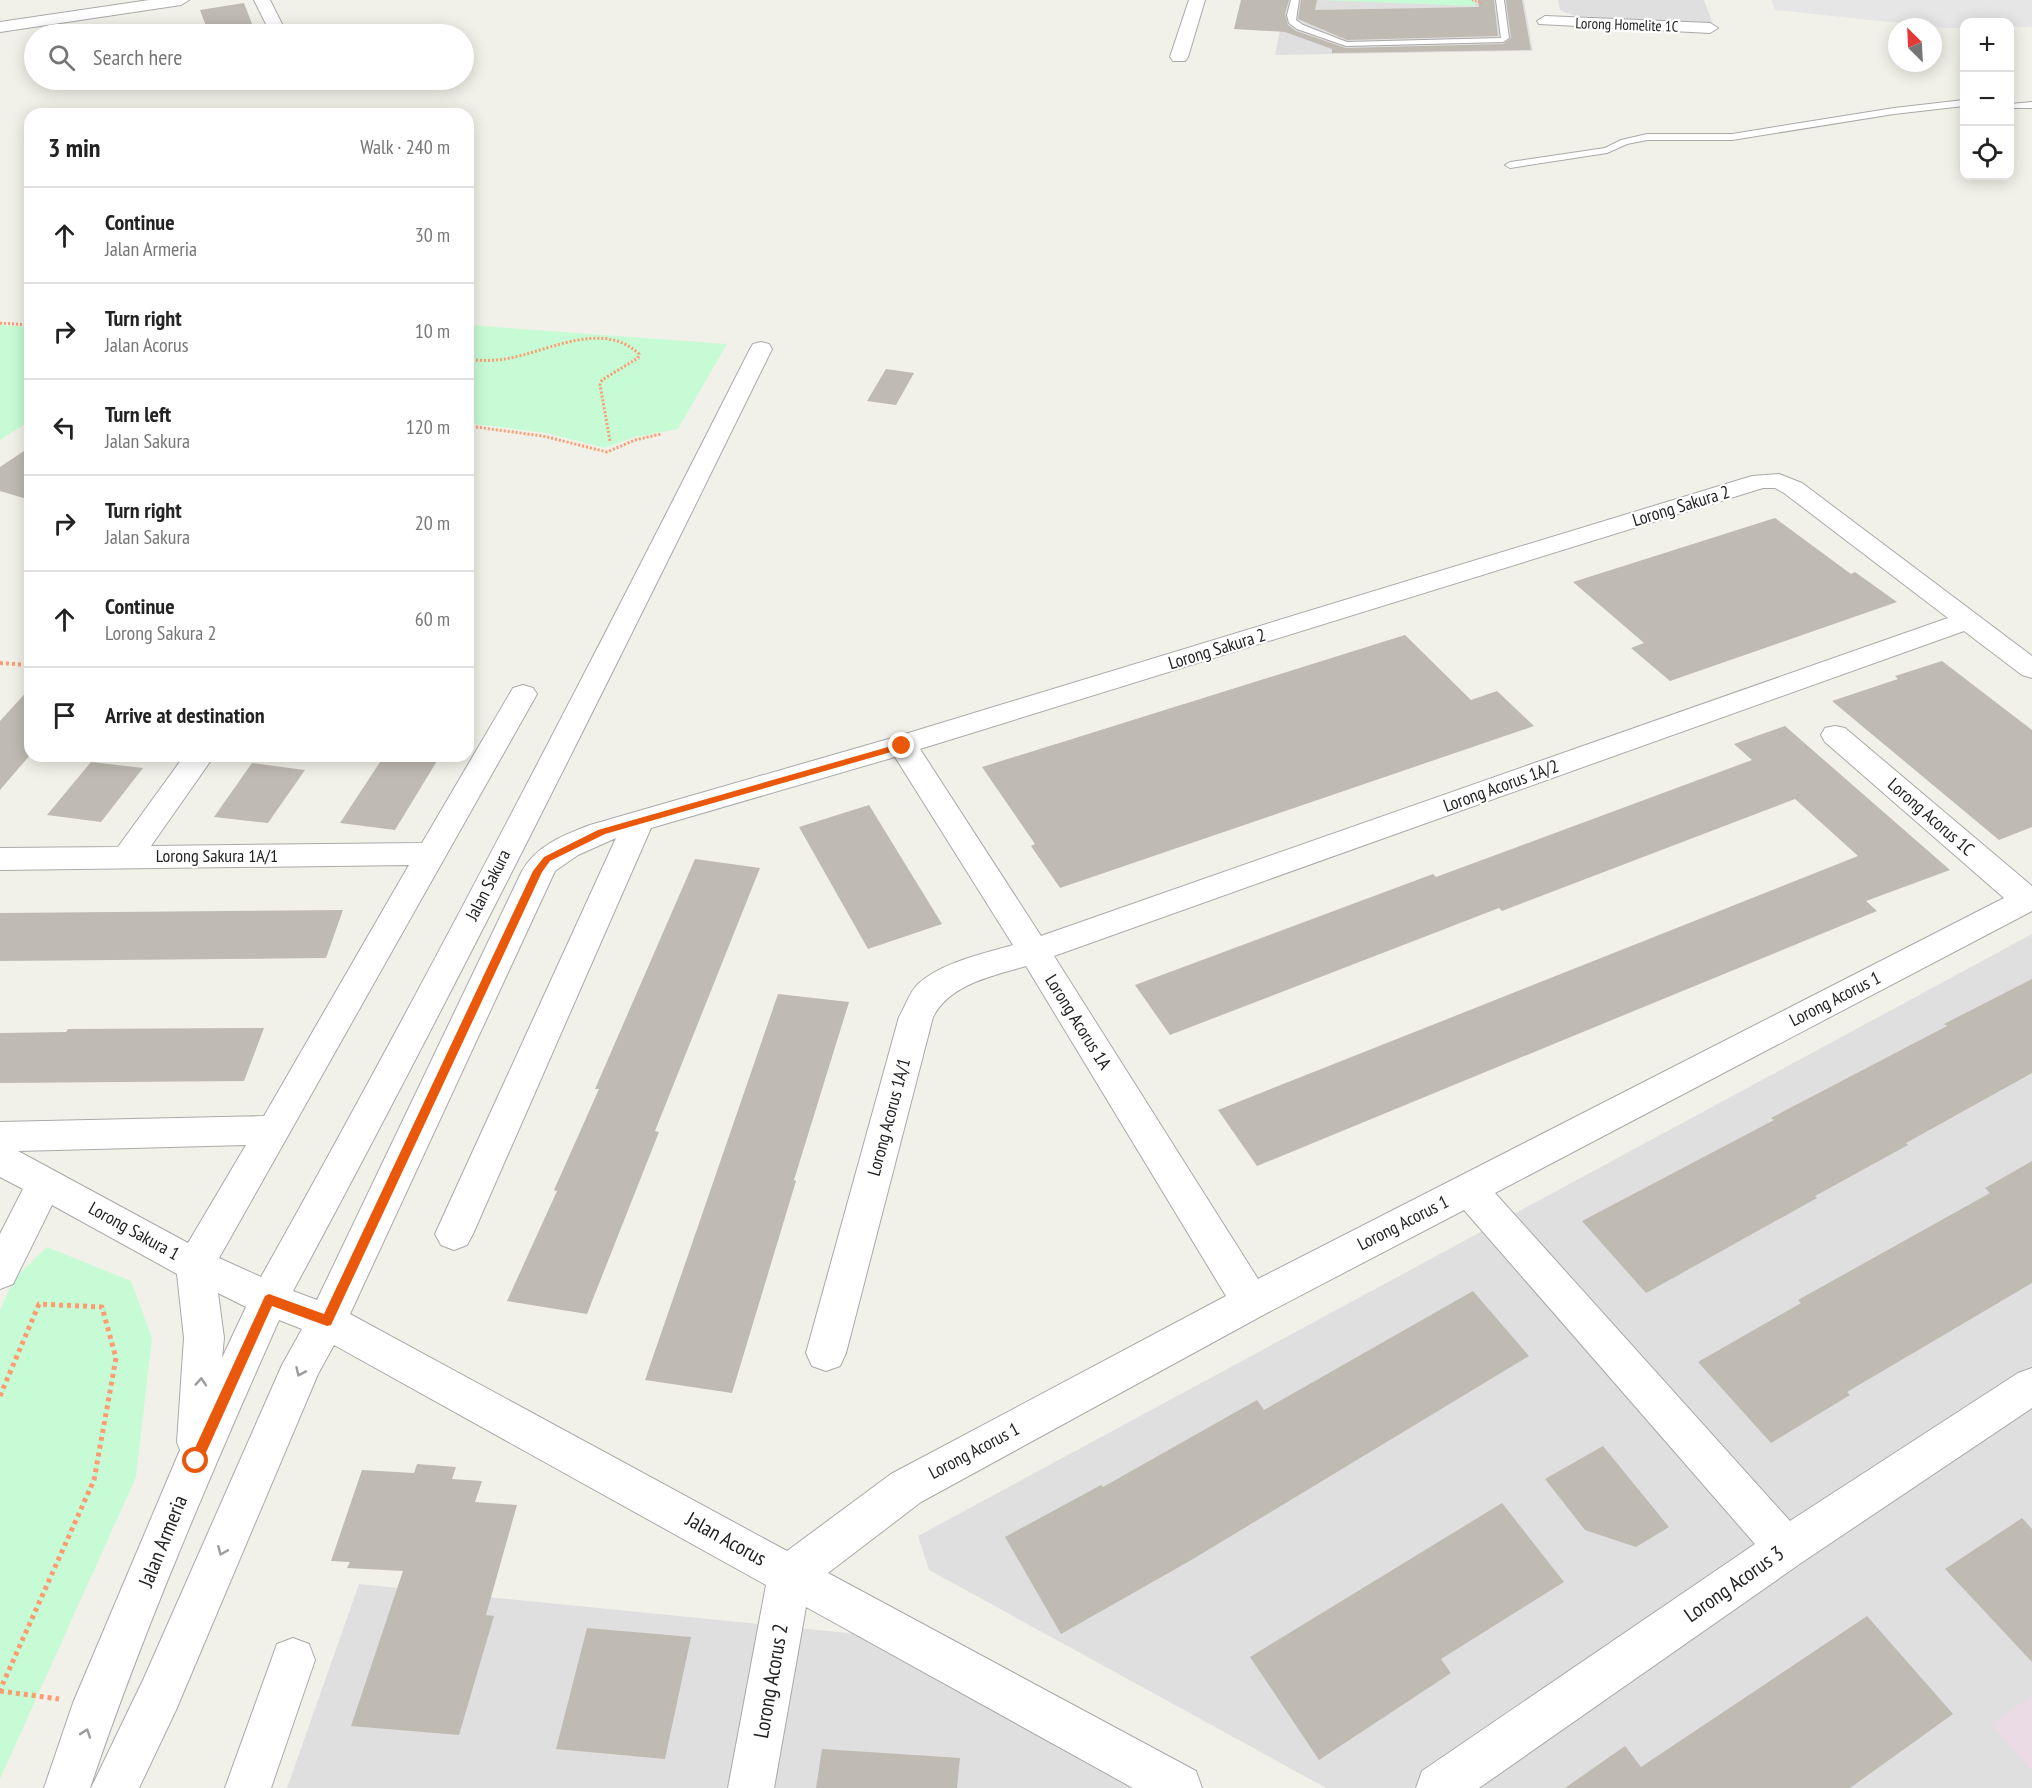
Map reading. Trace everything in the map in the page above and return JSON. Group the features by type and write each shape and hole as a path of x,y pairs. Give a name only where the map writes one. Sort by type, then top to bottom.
{"street":[{"path":"37,24 99,19 181,0"},
{"path":"262,0 274,24"},
{"path":"1179,57 1197,0"},
{"path":"1540,0 1548,42"},
{"name":"Lorong Homelite 1C","path":"1545,21 1710,28"},
{"path":"0,27 24,25"},
{"name":"Jalan Sakura","path":"269,1299 363,1128 622,628 761,349"},
{"name":"Lorong Sakura 2","path":"639,821 902,746 1761,481 1779,481 1793,488 1968,620"},
{"path":"1968,620 2032,669"},
{"name":"Lorong Acorus 1A/2","path":"1034,951 1968,620"},
{"path":"196,1461 204,1338 195,1265 523,694"},
{"name":"Lorong Acorus 1C","path":"1835,735 2029,898"},
{"name":"Lorong Acorus 1A","path":"902,746 1034,951 1251,1302"},
{"path":"128,856 195,762"},
{"path":"454,1234 639,821"},
{"path":"114,1788 160,1694 302,1365 327,1321 538,871 547,859 572,845 601,832 639,821"},
{"name":"Lorong Sakura 1A/1","path":"0,859 433,854"},
{"name":"Lorong Acorus 1","path":"790,1575 906,1488 1251,1302 2029,898"},
{"name":"Lorong Acorus 1A/1","path":"826,1353 916,1017 929,994 949,981 977,969 1034,951"},
{"path":"0,1137 274,1130"},
{"name":"Lorong Sakura 1","path":"0,1159 195,1265 269,1299"},
{"path":"0,1272 45,1182"},
{"path":"1468,1189 1786,1548"},
{"name":"Jalan Acorus","path":"269,1299 327,1321 1179,1788"},
{"name":"Jalan Armeria","path":"67,1788 96,1703 196,1461 269,1299"},
{"name":"Lorong Acorus 3","path":"1439,1788 1786,1548 2032,1386"},
{"name":"Lorong Acorus 2","path":"751,1788 790,1575"},
{"path":"248,1788 294,1660"}],"lane":[{"path":"1295,0 1291,15 1292,21 1300,27 1346,44 1357,44 1503,40 1505,38 1500,0"},
{"path":"1510,165 1607,150 1624,142 1647,137 1732,137 1894,111 1960,104"},
{"path":"2014,106 2032,105"}],"path":[{"path":"0,323 24,325"},
{"path":"474,359 508,358 588,339 625,340 634,346 639,354 638,358 602,380 600,385 610,441"},
{"path":"474,427 543,436 607,452 635,440 661,434"},
{"path":"0,663 24,665"},
{"path":"0,1396 39,1304 102,1307 116,1358 94,1480 0,1691 96,1703"}],"shaded area":[{"path":"1286,0 1524,0 1533,51 1275,55"},
{"path":"1558,0 1704,0 1713,24 1575,16 1560,10"},
{"path":"1771,0 2032,0 2032,27 2014,27 2014,18 1960,18 1960,28 1945,28 1942,28 1942,18 1888,18 1888,22 1775,10"},
{"path":"2032,934 2032,1788 1326,1788 929,1570 918,1536"},
{"path":"359,1584 858,1634 1131,1788 287,1788"},
{"path":"2032,1696 2032,1771 1991,1724"}],"green space":[{"path":"1318,0 1475,0 1475,6"},
{"path":"0,325 24,327 24,425 0,440"},
{"path":"474,325 727,344 678,429 635,437 605,448 546,433 474,424"},
{"path":"47,1247 131,1281 152,1338 136,1477 0,1779 0,1310 14,1279"}],"building":[{"path":"1241,0 1289,0 1285,14 1288,25 1296,31 1346,48 1503,44 1511,38 1506,0 1522,0 1531,50 1332,53 1332,49 1285,32 1234,29"},
{"path":"1301,0 1317,0 1315,10 1479,7 1478,0 1494,0 1498,36 1347,40 1298,19"},
{"path":"244,3 252,24 205,24 200,10"},
{"path":"886,369 914,373 896,405 867,401"},
{"path":"24,451 24,498 0,491 0,467"},
{"path":"1775,518 1851,574 1855,572 1897,602 1670,681 1631,648 1644,643 1573,582"},
{"path":"1405,635 1471,700 1497,691 1534,726 1060,888 1031,846 1035,844 982,767"},
{"path":"1942,661 2032,730 2032,827 1999,840 1832,701 1898,679 1895,676"},
{"path":"24,695 24,762 0,790 0,721"},
{"path":"1785,726 1950,870 1866,901 1877,911 1257,1166 1218,1110 1858,856 1795,799 1502,911 1499,908 1170,1035 1135,985 1433,874 1436,877 1752,760 1734,744"},
{"path":"91,762 143,768 101,822 47,815"},
{"path":"380,762 436,762 395,830 340,823"},
{"path":"252,763 305,770 268,823 214,817"},
{"path":"869,805 942,924 868,949 799,827"},
{"path":"695,859 760,868 655,1131 659,1132 587,1314 507,1301 557,1191 554,1190 599,1089 595,1089"},
{"path":"343,910 326,958 0,961 0,913"},
{"path":"2032,979 2032,1073 1815,1196 1817,1198 1646,1293 1582,1221 1947,1026 1944,1024"},
{"path":"778,994 849,1002 732,1393 645,1380"},
{"path":"264,1028 244,1081 0,1083 0,1033 66,1032 68,1029"},
{"path":"2032,1161 2032,1283 1847,1392 1850,1395 1771,1443 1698,1362 1801,1303 1798,1300 1990,1193 1985,1188"},
{"path":"1473,1291 1529,1356 1193,1559 1061,1634 1005,1537 1101,1485 1103,1487 1257,1400 1264,1410"},
{"path":"1603,1446 1669,1527 1636,1547 1585,1530 1545,1479"},
{"path":"417,1464 456,1467 452,1479 482,1481 475,1502 517,1505 486,1615 494,1616 459,1735 351,1726 403,1571 347,1568 350,1562 331,1561 362,1470 414,1473"},
{"path":"1502,1503 1564,1582 1441,1659 1451,1673 1319,1760 1250,1657"},
{"path":"2022,1518 2032,1529 2032,1662 1945,1569"},
{"path":"1867,1616 1953,1714 1850,1788 1565,1788 1625,1746 1641,1767"},
{"path":"587,1628 691,1637 665,1759 556,1749"},
{"path":"822,1749 960,1758 957,1788 816,1788"}],"route":[{"path":"196,1461 269,1299 327,1321 538,871 547,859 601,832 902,746"}]}
